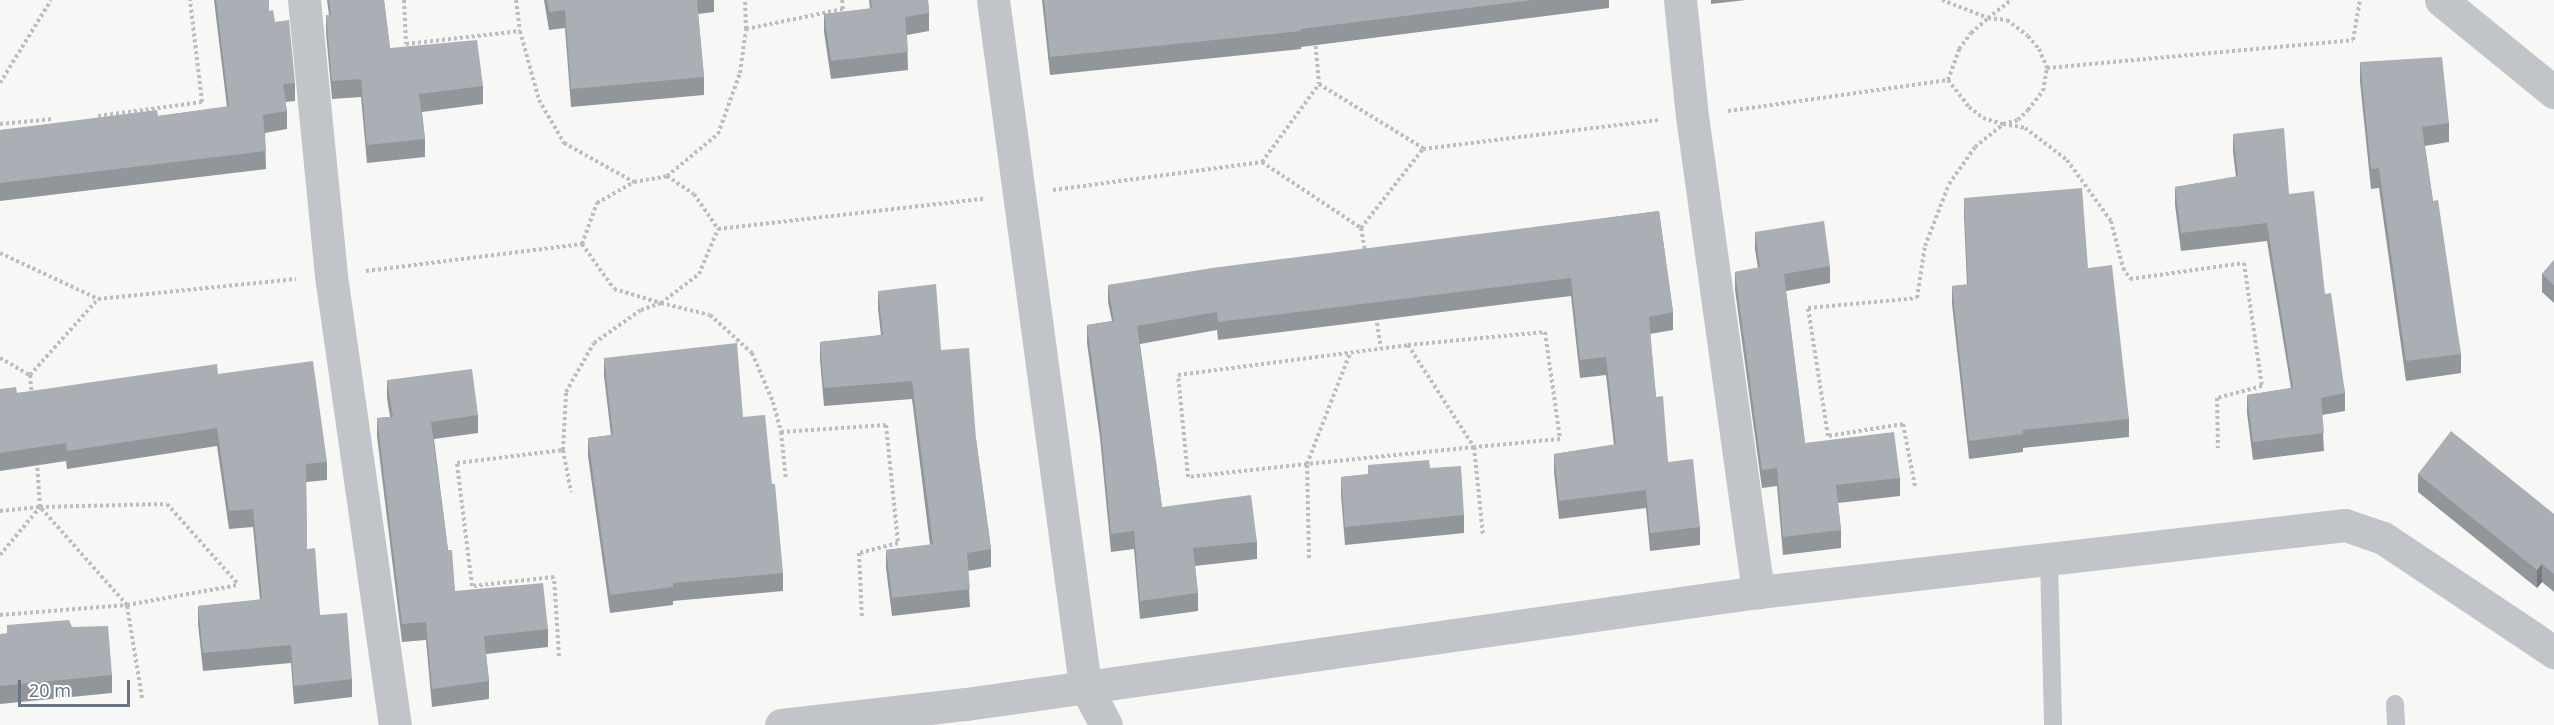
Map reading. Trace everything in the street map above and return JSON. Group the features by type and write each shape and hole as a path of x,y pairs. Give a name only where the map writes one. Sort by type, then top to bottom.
{"street":[{"path":"304,0 331,276 395,725"},
{"path":"993,0 1085,685 1106,725"},
{"path":"1680,0 1692,116 1758,592"},
{"path":"2441,0 2554,92"},
{"path":"781,725 968,714 1085,685 1758,592 2345,525 2383,538 2554,652"}],"lane":[{"path":"2049,559 2053,725"},
{"path":"2395,704 2396,725"}],"path":[{"path":"0,83 51,0"},
{"path":"98,116 202,102 190,0"},
{"path":"404,0 406,44 520,31"},
{"path":"516,0 520,31 539,100 564,143 634,182"},
{"path":"582,244 597,203 634,182 667,176 717,134 740,73 747,29 745,0"},
{"path":"747,29 843,9 842,0"},
{"path":"1915,486 1903,424 1828,436 1808,308 1917,298 1925,246 1949,184 1975,147 2003,124 2018,120 2043,91 2047,68 2039,49 2028,36 2007,20 1988,18 1942,0"},
{"path":"1948,80 1959,49 1971,33 2011,0"},
{"path":"2047,68 2353,40 2360,0"},
{"path":"1262,162 1319,84 1314,32"},
{"path":"1319,84 1423,148 1692,116 1948,80"},
{"path":"1948,80 1969,107 1983,118 2025,128 2067,160 2111,221 2123,268 2130,279 2244,263 2262,386 2217,398 2218,448"},
{"path":"0,124 54,119"},
{"path":"1366,261 1361,228 1423,148"},
{"path":"718,229 1019,195 1262,162 1361,228"},
{"path":"667,176 694,194 718,229"},
{"path":"571,492 563,450 566,392 594,343 641,310 661,303 699,274 718,229"},
{"path":"0,253 98,299 331,276 582,244"},
{"path":"582,244 614,289 710,315 752,353 773,402 781,432 786,480"},
{"path":"32,399 30,375 98,299"},
{"path":"1376,315 1381,348"},
{"path":"1545,332 1560,438 1188,477 1178,375 1381,348 1545,332"},
{"path":"1408,345 1474,447 1483,536"},
{"path":"1309,558 1307,464 1350,353"},
{"path":"0,358 30,375"},
{"path":"781,432 886,424 898,543 859,553 862,619"},
{"path":"559,656 554,577 472,586 457,463 563,450"},
{"path":"36,459 40,507 127,605 142,698"},
{"path":"0,511 40,507 167,504 238,585 127,605 0,615"},
{"path":"0,555 40,507"}],"building":[{"path":"216,0 269,0 269,11 273,10 275,22 289,20 295,83 283,84 287,111 263,115 266,151 0,183 0,130 157,110 158,116 229,106"},
{"path":"329,0 384,0 390,48 477,40 483,86 419,94 425,139 367,145 361,79 332,81 326,15 331,15"},
{"path":"547,0 697,0 704,77 571,89 565,10 549,12"},
{"path":"871,0 928,0 929,13 905,17 908,52 831,61 824,14 872,8"},
{"path":"1044,0 1532,0 1301,29 1301,31 1050,57"},
{"path":"2442,57 2449,123 2422,127 2433,201 2438,200 2461,354 2406,361 2379,168 2371,169 2360,62"},
{"path":"2284,128 2289,194 2314,191 2325,294 2331,293 2345,393 2321,398 2324,433 2253,442 2247,395 2293,388 2267,223 2181,233 2175,187 2238,176 2233,134"},
{"path":"2082,188 2088,268 2112,265 2129,419 2023,430 2023,434 1969,441 1952,286 1968,284 1964,198"},
{"path":"1659,211 1673,312 1649,317 1656,397 1663,396 1668,462 1693,459 1700,527 1650,533 1646,490 1559,501 1554,454 1616,444 1606,357 1580,360 1571,278 1218,322 1217,312 1137,326 1162,507 1251,495 1257,542 1193,548 1198,593 1140,601 1134,531 1111,534 1100,420 1087,325 1114,321 1108,285 1212,268"},
{"path":"1824,221 1830,266 1784,274 1805,443 1894,432 1900,478 1836,485 1841,530 1783,537 1777,468 1762,470 1735,272 1760,267 1755,232"},
{"path":"2554,260 2554,285 2542,274"},
{"path":"936,284 941,350 969,348 976,439 991,549 967,553 970,589 892,598 886,550 933,544 912,381 824,388 820,342 883,335 878,291"},
{"path":"737,343 743,417 765,415 772,484 775,484 783,573 673,583 673,587 610,595 588,438 613,435 604,358"},
{"path":"313,361 327,462 306,464 307,549 315,548 320,615 347,613 352,679 294,686 291,645 203,653 198,606 262,599 253,509 229,511 217,428 67,451 66,443 0,453 0,389 16,387 17,393 217,364 218,374"},
{"path":"472,369 478,415 431,422 448,550 452,550 455,591 543,583 548,629 484,636 489,681 432,689 426,622 402,624 377,418 393,417 387,380"},
{"path":"2451,431 2554,514 2554,574 2542,564 2537,570 2418,474"},
{"path":"1429,460 1430,468 1461,466 1464,515 1345,527 1341,477 1368,474 1368,465"},
{"path":"69,620 72,627 108,626 112,675 0,686 0,634 7,634 7,625"}]}
